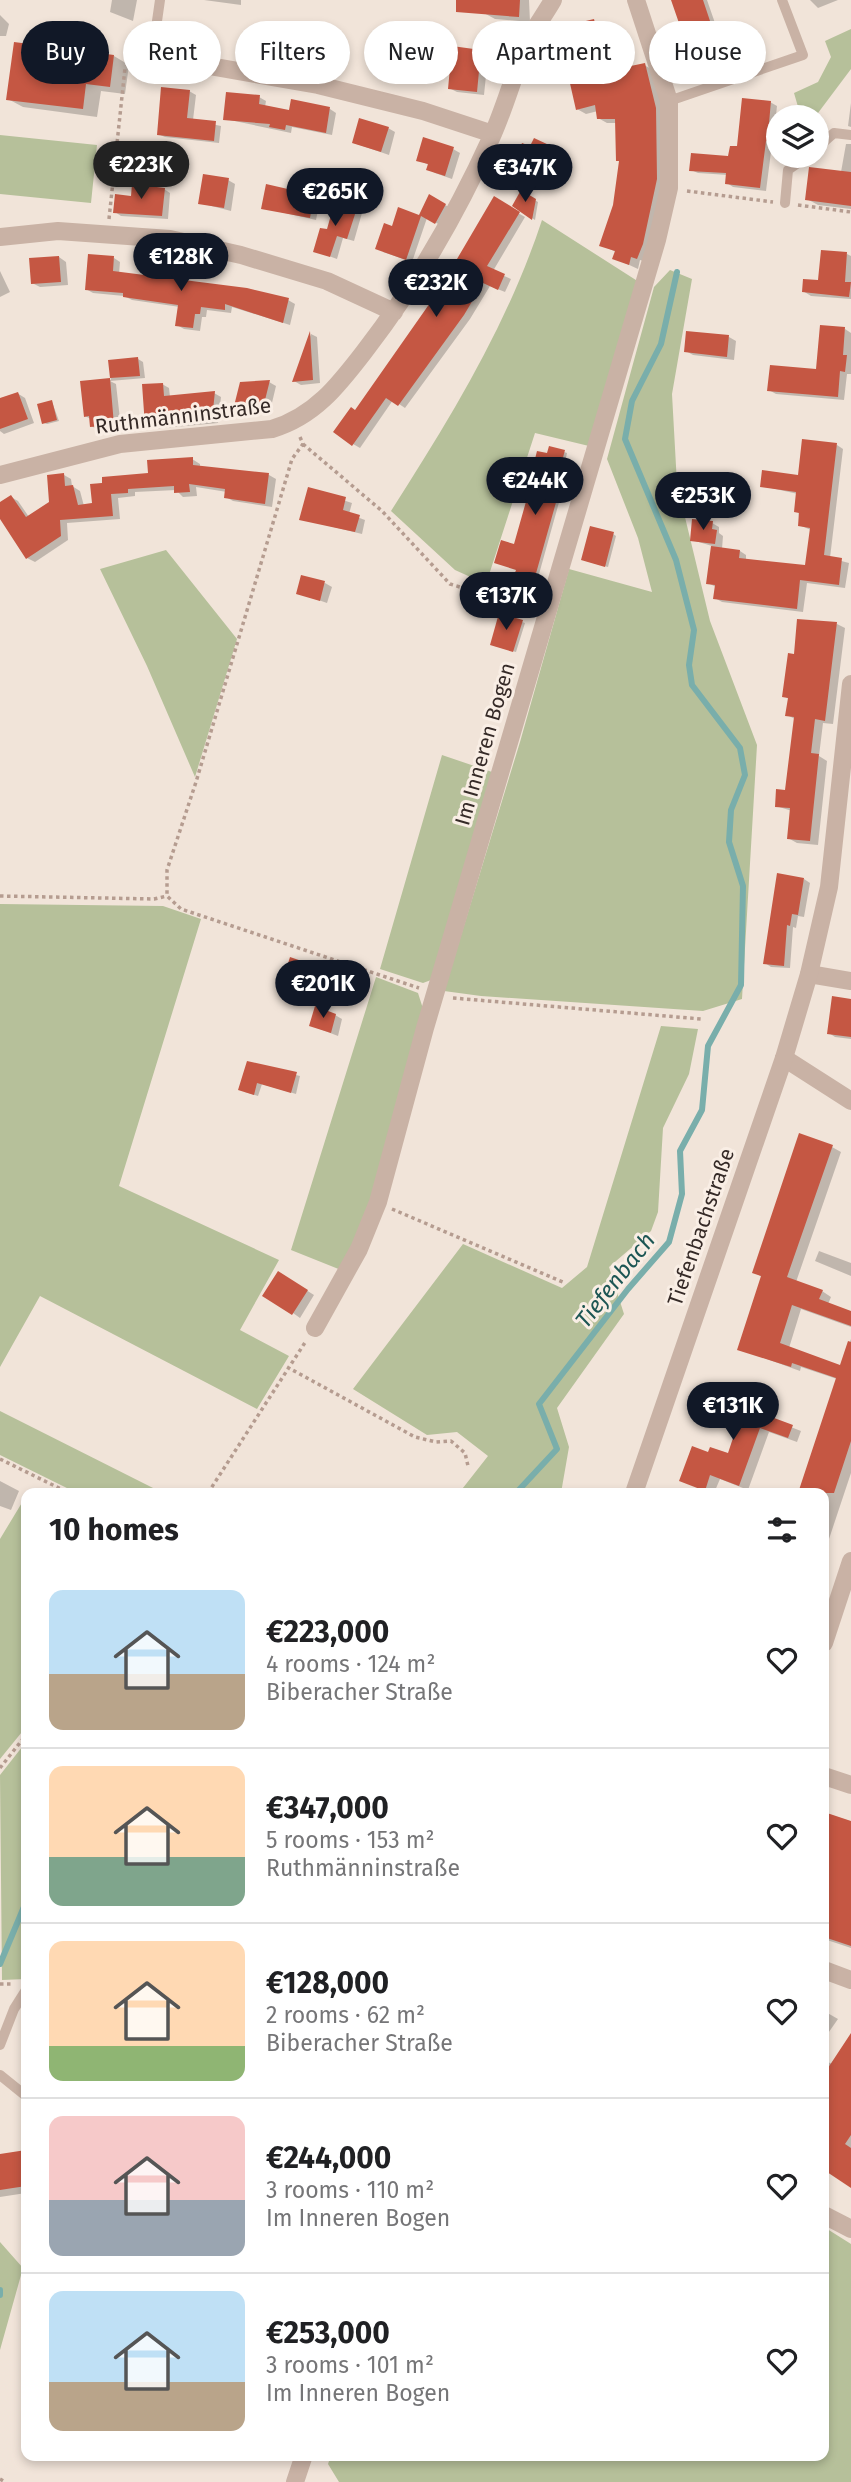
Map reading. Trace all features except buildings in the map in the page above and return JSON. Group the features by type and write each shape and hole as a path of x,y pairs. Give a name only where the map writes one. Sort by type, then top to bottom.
{"street":[{"name":"Ruthmänninstraße","path":"0,475 120,444 251,433 294,422 313,410 341,382 394,312 455,211 493,134 529,39 553,0"},
{"name":"Im Inneren Bogen","path":"316,1328 359,1249 378,1202 436,993 638,307 669,188 669,101 636,0"},
{"path":"221,68 318,85 423,111 493,134"},
{"path":"0,237 58,231 170,239 241,255 327,281 394,312"},
{"name":"Tiefenbachstraße","path":"636,1488 784,1058 809,974 829,887 851,684"},
{"path":"809,974 851,981"},
{"path":"784,1058 851,1101"},
{"path":"829,1628 851,1561"},
{"path":"829,1778 851,1785"},
{"path":"829,1972 851,1980"},
{"path":"829,2217 851,2229"},
{"path":"295,2482 302,2461"}],"lane":[{"path":"157,21 160,0"},
{"path":"669,101 803,55 782,0"},
{"path":"829,137 834,133 851,135"},
{"path":"785,203 788,170 791,168"},
{"path":"0,2045 21,1998"},
{"path":"0,2075 21,2092"}],"path":[{"path":"108,235 123,84"},
{"path":"669,188 851,212"},
{"path":"294,422 303,444 382,512 450,584 472,592 492,592"},
{"path":"303,444 292,459 200,769 167,870 167,896 181,909 460,999 701,1019"},
{"path":"0,896 154,899 167,896"},
{"path":"378,1202 565,1283"},
{"path":"211,1488 287,1367 316,1328"},
{"path":"287,1367 415,1437 436,1442 451,1441 465,1453 468,1466"},
{"path":"0,1459 59,1488"},
{"path":"0,1768 21,1741"},
{"path":"0,2479 5,2482"}],"green space":[{"path":"851,29 851,69 824,105 798,105 794,93 818,82 831,57 825,41"},
{"path":"0,135 97,145 91,203 0,194"},
{"path":"542,220 639,282 589,446 535,433 486,584 455,570 391,511 456,406 495,334"},
{"path":"670,270 692,279 672,394 677,484 710,621 757,745 742,999 703,1011 481,996 444,991 520,742 569,569 652,592 638,538 607,459 654,287"},
{"path":"166,550 237,639 195,777 147,666 100,569"},
{"path":"442,755 495,773 431,980 423,983 380,969"},
{"path":"0,904 163,906 201,919 119,1186 279,1260 240,1330 289,1356 257,1409 40,1296 0,1367"},
{"path":"376,977 418,993 425,1015 365,1223 341,1270 291,1250"},
{"path":"661,1026 698,1029 689,1074 663,1128 658,1212 651,1231 609,1267 624,1314 557,1408 569,1447 562,1488 463,1488 488,1456 457,1432 427,1435 353,1389 463,1244 562,1288 587,1267"},
{"path":"0,1411 153,1488 67,1488 0,1455"},
{"path":"21,1504 21,1733 0,1759 0,1539"},
{"path":"21,1748 21,1979 2,1980 0,1775"},
{"path":"829,2230 851,2244 851,2482 339,2482 328,2464 329,2461 829,2461"},
{"path":"0,2242 21,2266 21,2275 0,2350"}],"waterway":[{"name":"Tiefenbach","path":"521,1488 557,1449 539,1404 628,1289 669,1242 682,1194 680,1151 702,1110 708,1046 741,985 743,886 729,842 731,810 745,775 740,748 692,685 689,665 694,630 676,560 625,439 632,401 661,344 677,272"},
{"name":"Tiefenbach","path":"0,1964 21,1914"},
{"name":"Tiefenbach","path":"0,2290 0,2295"}]}
